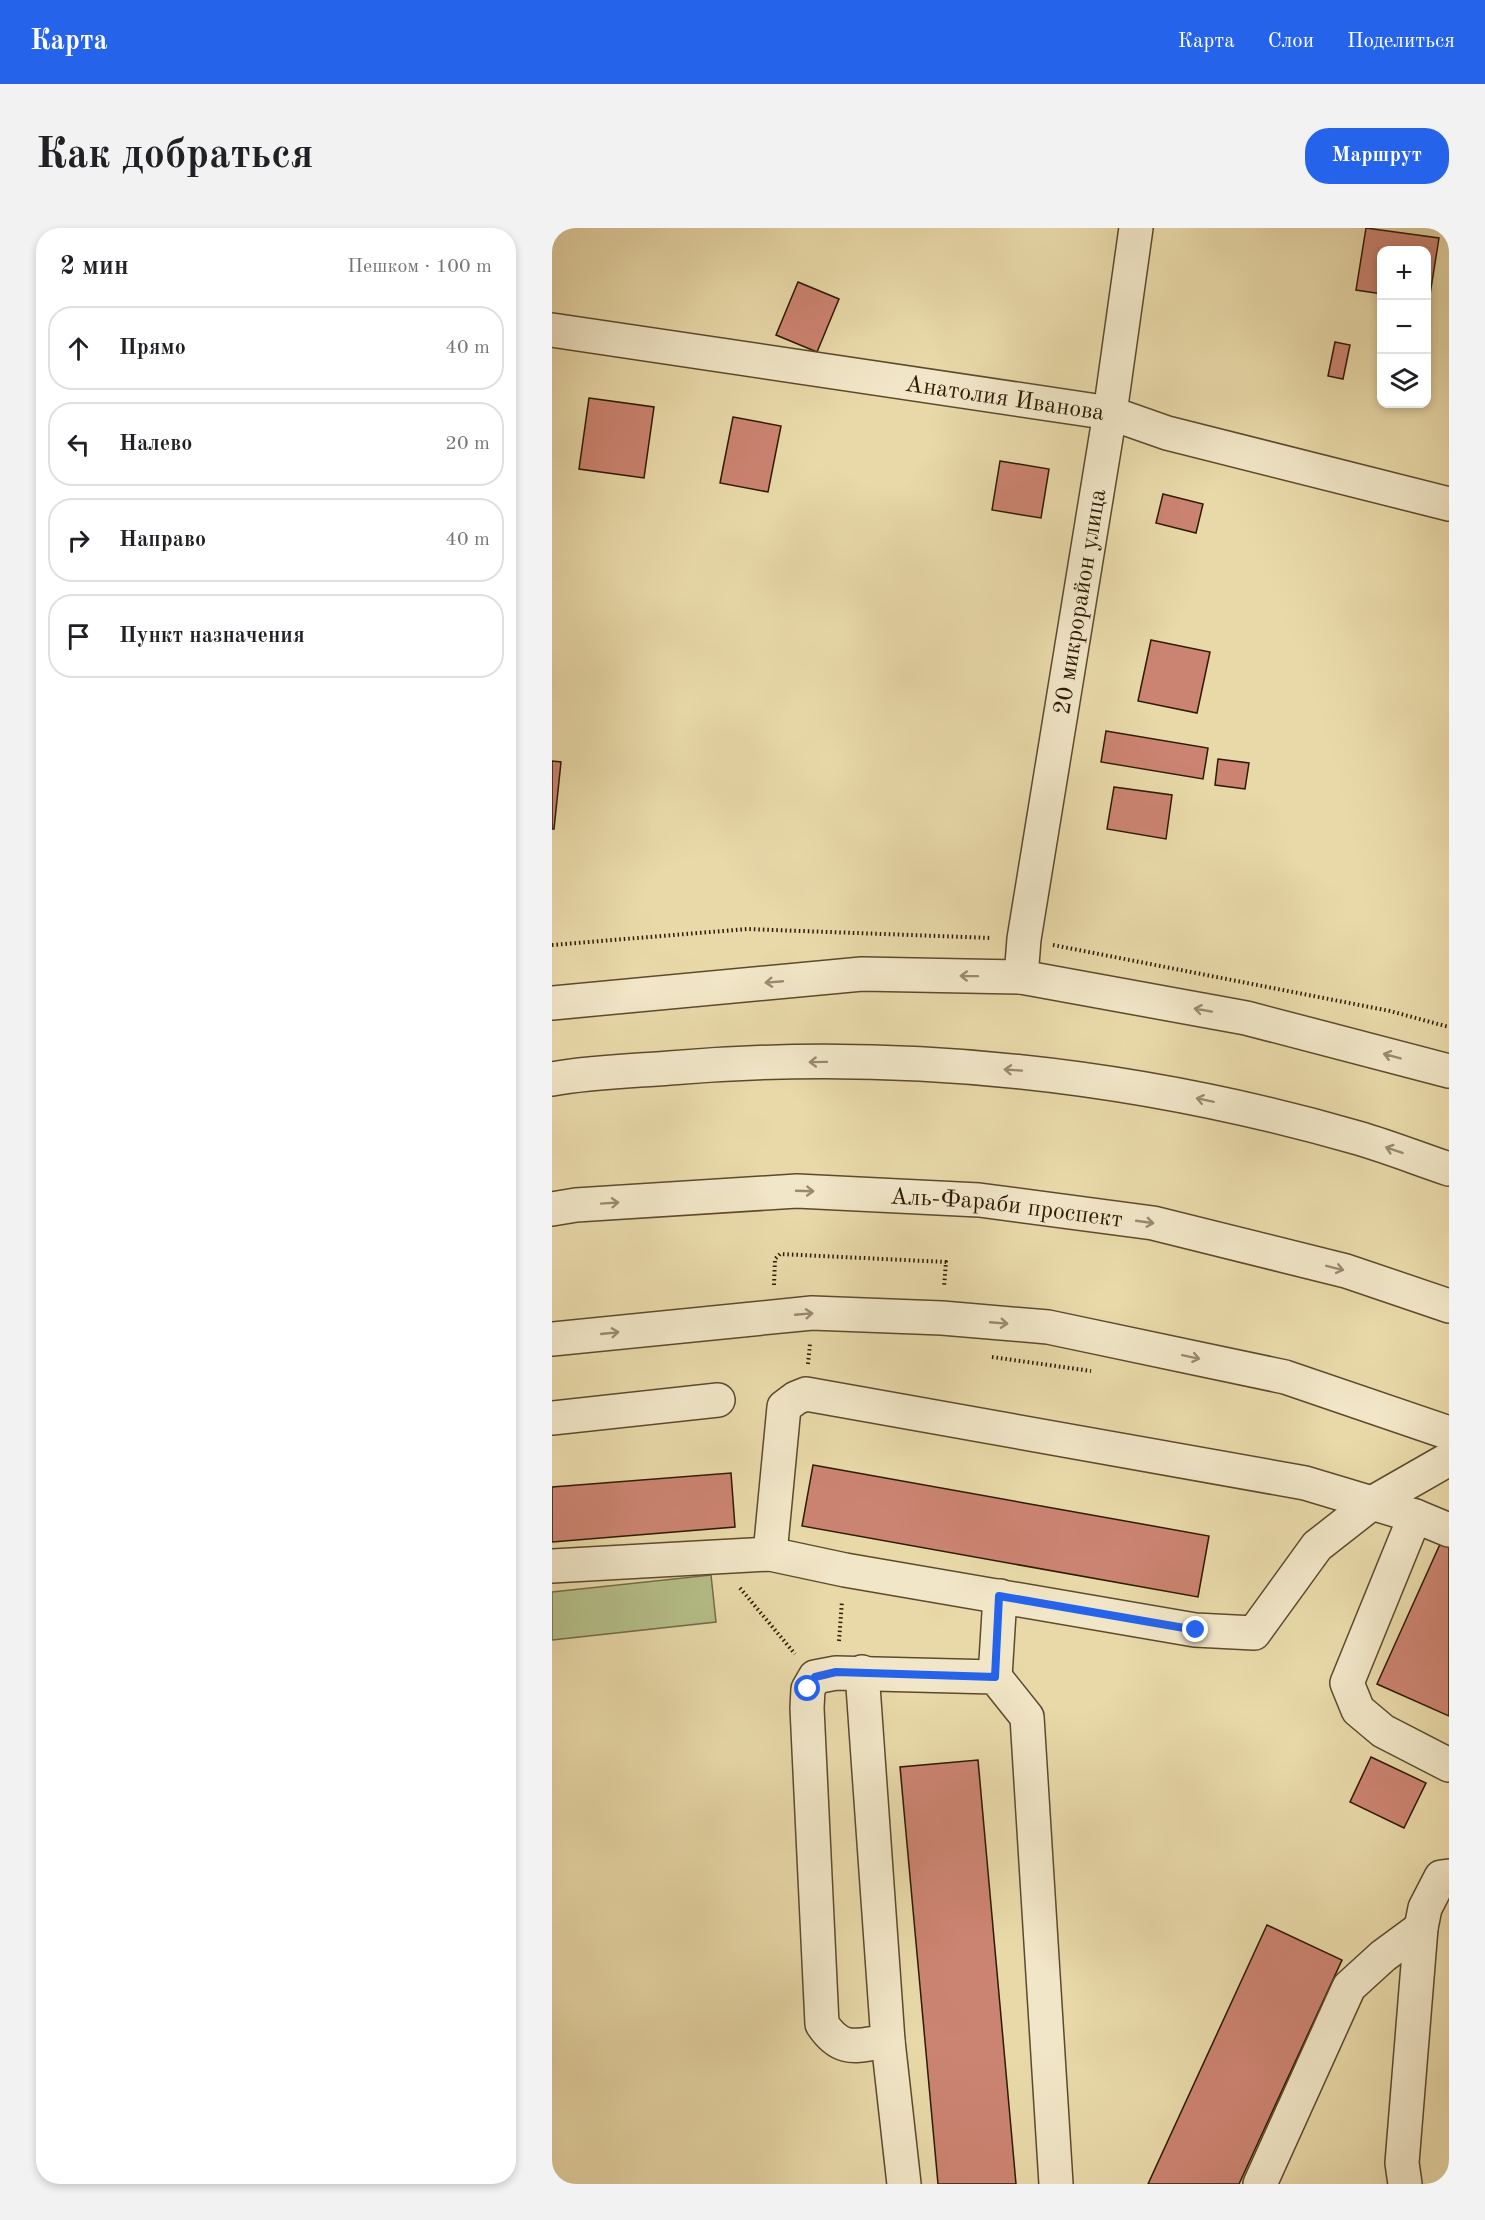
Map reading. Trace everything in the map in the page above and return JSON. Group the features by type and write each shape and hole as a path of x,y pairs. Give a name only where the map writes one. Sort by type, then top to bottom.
{"street":[{"name":"20 микрорайон улица","path":"1021,977 1024,939 1110,413 1136,228"},
{"name":"Анатолия Иванова","path":"552,330 1110,413 1167,432 1449,504"},
{"path":"552,1003 862,974 1021,977 1246,1018 1449,1071"},
{"path":"552,1079 721,1064 871,1061 1034,1072 1205,1100 1359,1138 1449,1169"},
{"name":"Аль-Фараби проспект","path":"552,1209 576,1205 797,1191 979,1200 1153,1224 1346,1271 1449,1306"},
{"path":"552,1339 812,1313 942,1318 1048,1327 1285,1377 1449,1433"},
{"path":"770,1554 784,1407 806,1394 1305,1482 1415,1516 1449,1530"},
{"path":"552,1418 718,1400"},
{"path":"552,1566 770,1554 845,1570 1196,1630 1254,1634 1317,1546 1372,1503 1449,1459"},
{"path":"1415,1516 1347,1683 1358,1710 1383,1731 1449,1765"},
{"path":"999,1596 995,1677 1027,1718 1056,2184"},
{"path":"888,2041 848,2046 832,2039 822,2024 808,1689 838,1674 995,1677"},
{"path":"838,1674 888,2041 904,2184"},
{"path":"1405,2184 1402,2163 1421,1928 1425,1908 1440,1877 1449,1876"},
{"path":"1260,2184 1349,1987 1383,1956 1421,1928"}],"path":[{"path":"772,1317 775,1259 780,1254 946,1262 942,1318"},
{"path":"806,1394 812,1313"},
{"path":"798,1347 821,1347"},
{"path":"988,1356 1094,1372"},
{"path":"714,1557 838,1674"},
{"path":"838,1674 845,1570"}],"green space":[{"path":"711,1575 716,1622 552,1640 552,1592"}],"building":[{"path":"1366,228 1439,238 1431,288 1431,246 1377,246 1377,293 1356,290"},
{"path":"798,282 839,299 817,352 776,335"},
{"path":"1335,342 1350,345 1343,379 1328,376"},
{"path":"589,398 654,407 644,478 579,469"},
{"path":"733,417 781,426 768,492 720,483"},
{"path":"1000,461 1049,469 1041,518 992,510"},
{"path":"1163,494 1203,504 1196,533 1156,523"},
{"path":"1151,640 1210,652 1197,713 1138,701"},
{"path":"1106,731 1208,748 1203,779 1101,762"},
{"path":"1218,759 1249,763 1245,789 1215,785"},
{"path":"552,761 561,762 554,829 552,829"},
{"path":"1114,787 1172,795 1166,839 1107,829"},
{"path":"813,1465 1209,1536 1198,1597 802,1526"},
{"path":"731,1473 735,1527 552,1542 552,1487"},
{"path":"1441,1542 1449,1546 1449,1716 1377,1684"},
{"path":"1371,1757 1426,1783 1404,1828 1350,1802"},
{"path":"978,1760 1016,2184 938,2184 900,1767"},
{"path":"1267,1925 1342,1960 1239,2184 1148,2184"}],"route":[{"path":"808,1689 815,1677 836,1672 995,1677 999,1596 1196,1630"}]}
